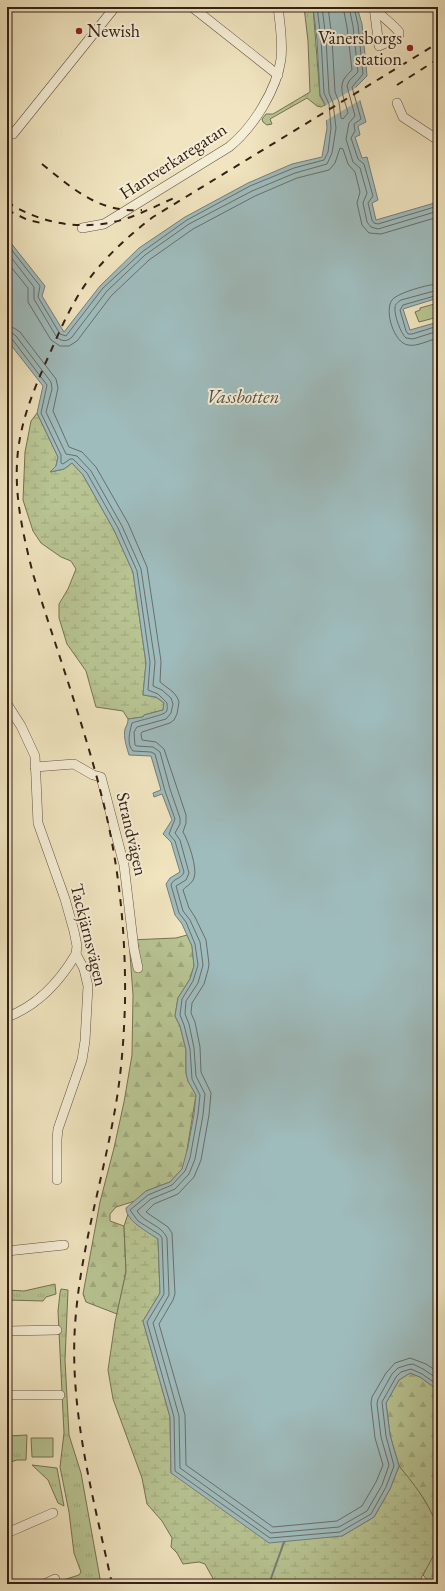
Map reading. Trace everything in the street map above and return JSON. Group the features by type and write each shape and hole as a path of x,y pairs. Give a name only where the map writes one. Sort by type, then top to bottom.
{"street":[{"path":"13,134 116,7"},
{"name":"Hantverkaregatan","path":"82,228 104,224 229,147 240,138 253,121 278,75 281,59 282,36 278,7"},
{"path":"374,7 381,16 386,18 396,27 399,32 397,38 379,46 374,7"},
{"path":"383,7 386,18"},
{"path":"197,9 278,75"},
{"path":"397,103 403,117 438,140"},
{"name":"Tackjärnsvägen","path":"7,704 15,714 29,740 35,756 38,823 70,916 77,946 76,954 84,969 88,986 85,1041 80,1068 58,1129 57,1180"},
{"name":"Strandvägen","path":"35,767 74,764 93,775 102,777 124,864 134,949 138,968"},
{"path":"7,1017 26,1008 43,996 60,977 76,954"},
{"path":"7,1251 64,1245"},
{"path":"7,1331 57,1330"},
{"path":"7,1395 60,1395"},
{"path":"7,1533 53,1513"},
{"path":"44,1584 55,1579"}],"green space":[{"path":"304,7 313,7 320,96 325,105 321,107 317,106 307,98 270,119 272,124 267,125 262,119 266,114 273,114 310,92 308,41"},
{"path":"438,303 438,317 419,322 415,312 420,310 420,308"},
{"path":"37,413 58,457 56,466 51,472 64,469 72,463 83,475 114,530 133,572 146,663 143,695 156,697 164,703 163,710 144,715 143,717 128,719 123,711 96,707 86,671 67,644 59,618 59,604 68,589 76,569 71,561 61,557 41,543 33,531 23,500 25,452 31,421"},
{"path":"187,935 192,946 194,966 190,979 178,998 175,1016 180,1026 186,1050 186,1073 188,1081 196,1095 185,1162 182,1169 170,1182 146,1191 135,1201 116,1207 110,1214 110,1221 124,1226 126,1272 117,1314 86,1302 83,1294 100,1202 114,1148 132,1055 133,995 129,940 176,938"},
{"path":"128,1214 136,1224 158,1239 160,1293 143,1321 170,1417 171,1473 342,1536 374,1517 390,1489 399,1466 425,1501 431,1512 438,1532 437,1546 430,1563 418,1584 216,1584 205,1564 199,1562 183,1564 177,1553 171,1547 172,1538 162,1521 147,1504 142,1478 113,1399 108,1370 115,1322 126,1272 124,1226"},
{"path":"55,1284 56,1294 46,1297 43,1301 7,1300 7,1290 24,1291"},
{"path":"61,1289 68,1290 65,1360 69,1435 81,1473 101,1584 62,1584 60,1581 79,1575 81,1572 74,1553 69,1512 60,1467 64,1433 58,1311"},
{"path":"410,1373 420,1377 438,1390 438,1532 435,1521 424,1499 399,1466 390,1435 386,1403 399,1380"},
{"path":"27,1435 26,1460 17,1460 7,1463 7,1436"},
{"path":"31,1438 53,1438 53,1457 32,1457"},
{"path":"32,1465 57,1468 64,1506 58,1503 48,1480"},
{"path":"438,1543 438,1584 431,1584 423,1575"}],"water":[{"name":"Vassbotten","path":"313,7 357,7 362,24 367,76 356,87 366,122 358,126 360,135 355,137 362,158 367,157 378,200 372,203 376,220 438,202 438,298 403,309 410,330 438,322 438,1390 420,1377 410,1373 399,1380 386,1403 390,1435 399,1466 390,1489 374,1517 342,1536 269,1543 171,1473 170,1417 143,1321 160,1293 158,1239 133,1222 127,1213 126,1208 146,1191 170,1182 182,1169 188,1147 196,1095 188,1081 186,1073 186,1050 180,1026 175,1016 178,998 190,979 194,966 192,946 182,924 175,915 166,884 170,878 180,872 171,842 163,834 172,820 162,794 154,797 153,793 161,790 151,756 129,755 124,735 128,719 143,717 144,715 163,710 164,703 156,697 143,695 146,663 133,572 114,530 83,475 72,463 64,469 50,472 56,466 58,457 37,413 43,386 7,340 7,238 45,286 42,296 64,332 100,286 139,248 185,217 248,183 292,164 322,157 327,128 325,105 320,94 317,40"}],"pier":[{"path":"362,84 358,88 362,99 325,121 323,107"}],"waterway":[{"path":"269,1584 284,1542"}],"railway":[{"path":"112,1584 90,1483 78,1416 74,1347 76,1313 83,1263 109,1140 120,1073 125,1002 123,924 113,848 95,769 33,574 23,533 17,491 18,448 28,406 70,309 89,279 103,262 153,217 438,43"},
{"path":"397,85 438,59"},
{"path":"42,164 88,198 113,208 142,210"},
{"path":"7,202 36,217 67,224 83,225 115,222 131,217 176,197"},
{"path":"7,210 28,220 41,223"}],"place":[{"name":"Newish","path":"79,31"},
{"name":"Vänersborgs station","path":"410,48"}]}
